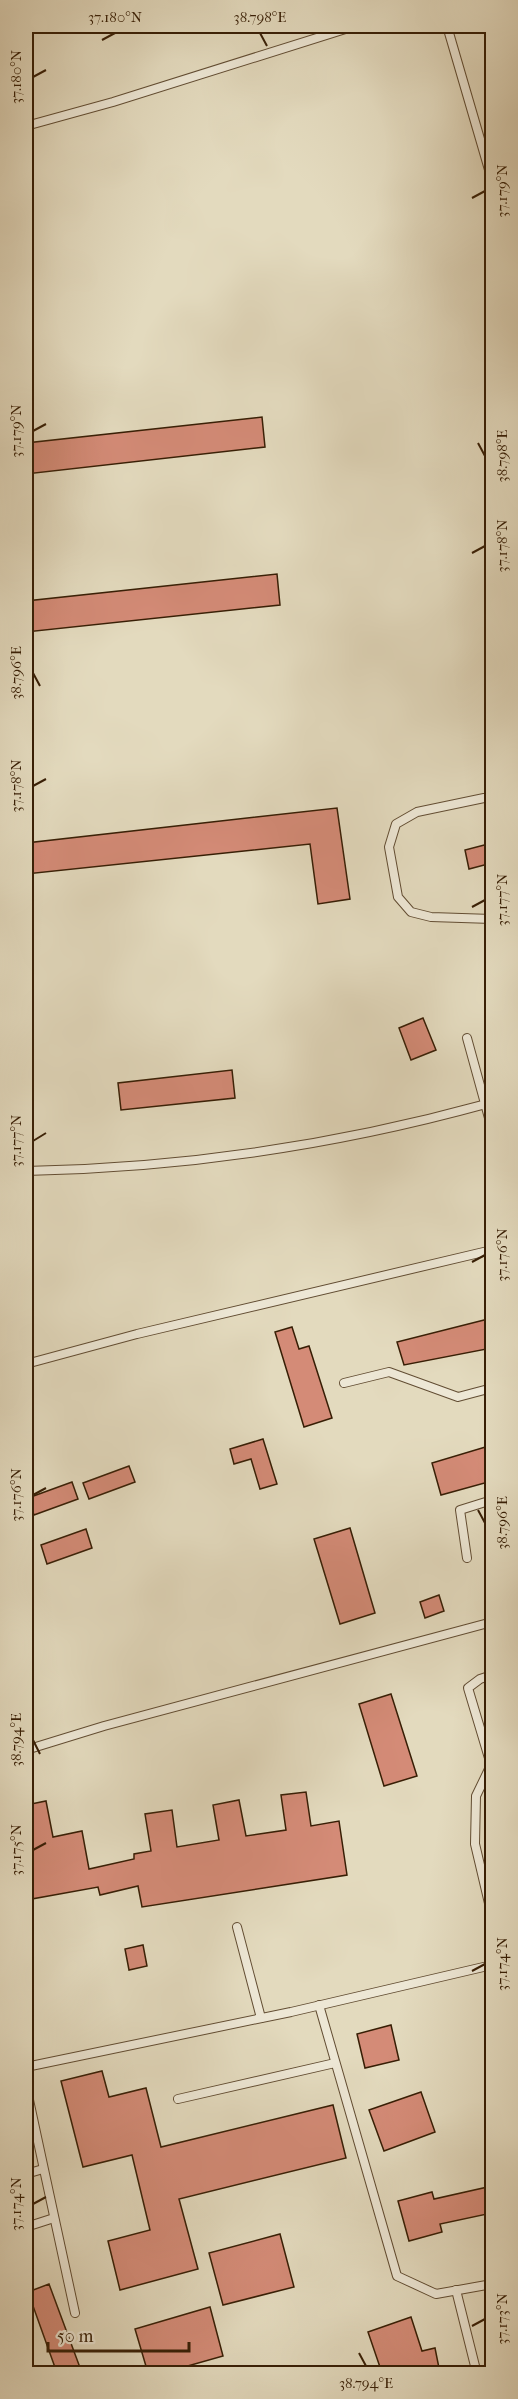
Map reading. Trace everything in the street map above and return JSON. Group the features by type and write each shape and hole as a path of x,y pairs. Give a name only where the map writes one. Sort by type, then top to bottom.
{"lane":[{"path":"26,126 113,102 355,26"},
{"path":"447,26 492,180"},
{"path":"483,798 417,812 396,824 389,847 398,897 411,912 431,916 492,919"},
{"path":"468,1038 492,1128"},
{"path":"26,1171 91,1170 225,1156 416,1123 486,1104"},
{"path":"26,1364 137,1334 492,1250"},
{"path":"344,1383 389,1372 458,1397 492,1388"},
{"path":"467,1558 460,1510 492,1500"},
{"path":"26,1750 104,1726 492,1622"},
{"path":"492,1675 480,1679 468,1688 491,1768 476,1796 475,1844 492,1916"},
{"path":"237,1927 261,2018"},
{"path":"26,2067 261,2018 492,1965"},
{"path":"319,2005 397,2276 436,2294 492,2284"},
{"path":"178,2099 335,2063"},
{"path":"26,2086 75,2313"},
{"path":"26,2174 43,2169"},
{"path":"26,2227 54,2218"},
{"path":"456,2290 477,2373"}],"building":[{"path":"262,417 265,447 26,474 26,443"},
{"path":"277,574 280,605 26,632 26,601"},
{"path":"337,808 350,899 318,904 310,844 26,874 26,843"},
{"path":"492,843 492,863 469,869 465,850"},
{"path":"423,1018 436,1050 411,1060 399,1028"},
{"path":"232,1070 235,1098 121,1110 118,1083"},
{"path":"492,1318 492,1348 404,1365 397,1342"},
{"path":"292,1327 299,1349 309,1346 332,1418 304,1427 275,1332"},
{"path":"263,1439 277,1484 260,1489 251,1459 234,1464 230,1449"},
{"path":"492,1445 492,1481 441,1495 432,1463"},
{"path":"129,1466 135,1482 89,1499 83,1483"},
{"path":"72,1482 78,1499 34,1515 28,1498"},
{"path":"350,1528 375,1613 340,1624 314,1539"},
{"path":"86,1529 92,1548 47,1564 41,1545"},
{"path":"439,1595 444,1611 425,1618 420,1602"},
{"path":"391,1694 417,1776 384,1786 359,1704"},
{"path":"306,1792 311,1826 339,1821 347,1875 142,1907 138,1886 100,1895 98,1887 26,1900 26,1842 31,1841 26,1805 46,1801 53,1837 82,1831 89,1869 134,1859 134,1854 151,1851 145,1814 172,1810 177,1847 219,1840 213,1805 239,1800 246,1836 286,1830 281,1795"},
{"path":"143,1945 147,1966 129,1970 125,1949"},
{"path":"391,2025 399,2060 365,2068 357,2034"},
{"path":"102,2071 109,2097 146,2088 161,2147 333,2105 346,2158 179,2199 198,2269 120,2290 108,2241 150,2230 132,2155 83,2167 61,2081"},
{"path":"421,2092 435,2132 384,2151 369,2110"},
{"path":"492,2186 492,2213 440,2224 442,2232 409,2241 398,2201 432,2192 434,2199"},
{"path":"280,2234 294,2287 223,2305 209,2253"},
{"path":"49,2284 82,2373 57,2373 28,2292"},
{"path":"210,2307 223,2356 163,2373 148,2373 135,2329"},
{"path":"411,2317 422,2351 435,2348 440,2373 382,2373 368,2332"}]}
